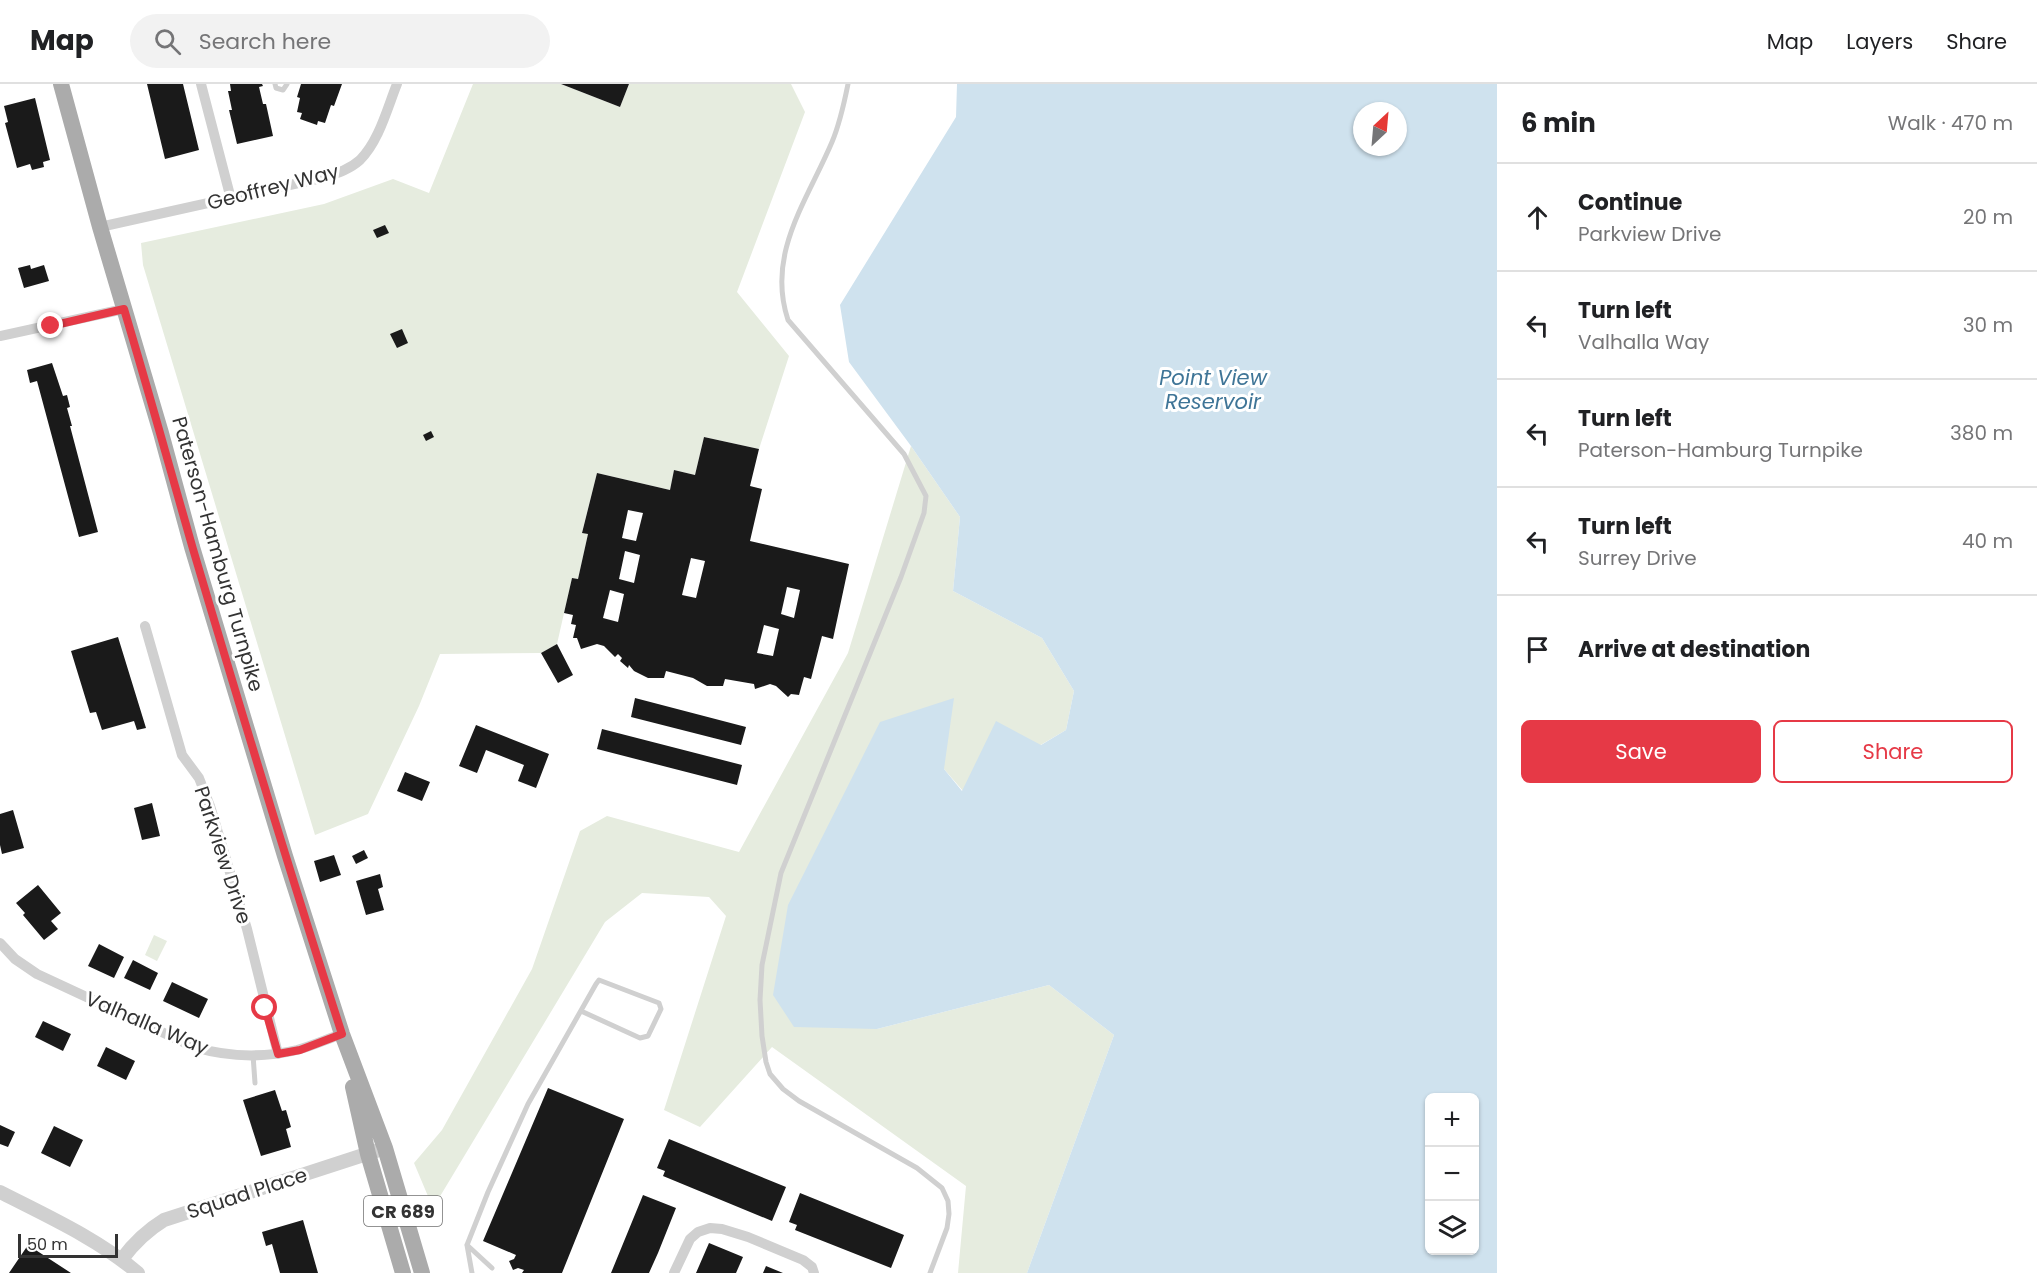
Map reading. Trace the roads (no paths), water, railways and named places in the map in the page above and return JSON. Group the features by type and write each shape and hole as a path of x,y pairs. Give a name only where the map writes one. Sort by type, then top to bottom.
{"main road":[{"name":"Paterson-Hamburg Turnpike","path":"61,84 100,227 241,707 342,1034 385,1148 422,1273"},
{"name":"Paterson-Hamburg Turnpike","path":"342,1034 368,1154 403,1273"}],"street":[{"path":"201,84 231,199"},
{"name":"Geoffrey Way","path":"100,227 326,177 349,168 369,148 397,84"},
{"path":"0,336 124,309"},
{"name":"Parkview Drive","path":"145,626 182,754 199,778 210,806 247,929 278,1054"},
{"name":"Valhalla Way","path":"0,943 15,959 37,974 194,1047 228,1054 278,1054 300,1050 342,1034"},
{"name":"Squad Place","path":"122,1259 136,1241 149,1229 164,1220 385,1148"},
{"path":"0,1192 122,1259 138,1273"},
{"path":"674,1273 690,1239 698,1232 710,1228 748,1237 803,1260 812,1267 814,1273"}],"lane":[{"path":"275,84 276,88 283,90 287,84"},
{"path":"849,84 837,129 796,217 781,278 782,303 788,320 904,454 926,496 924,513 901,577 781,873 762,965 760,1000 762,1036 770,1074 783,1089 799,1101 917,1168 942,1188 948,1201 949,1214 947,1228 930,1273"},
{"path":"472,1273 467,1245 488,1192 528,1104 581,1011 599,980 659,1003 661,1009 648,1036 640,1038 581,1011"},
{"path":"253,1055 255,1083"},
{"path":"467,1245 492,1268"}],"water":[{"name":"Point View Reservoir","path":"957,84 1497,84 1497,1273 1027,1273 1114,1035 1049,985 877,1029 794,1027 773,995 788,905 880,722 954,698 944,769 962,791 996,721 1041,745 1066,730 1074,691 1042,638 953,591 960,517 849,362 840,305 956,117"}]}
